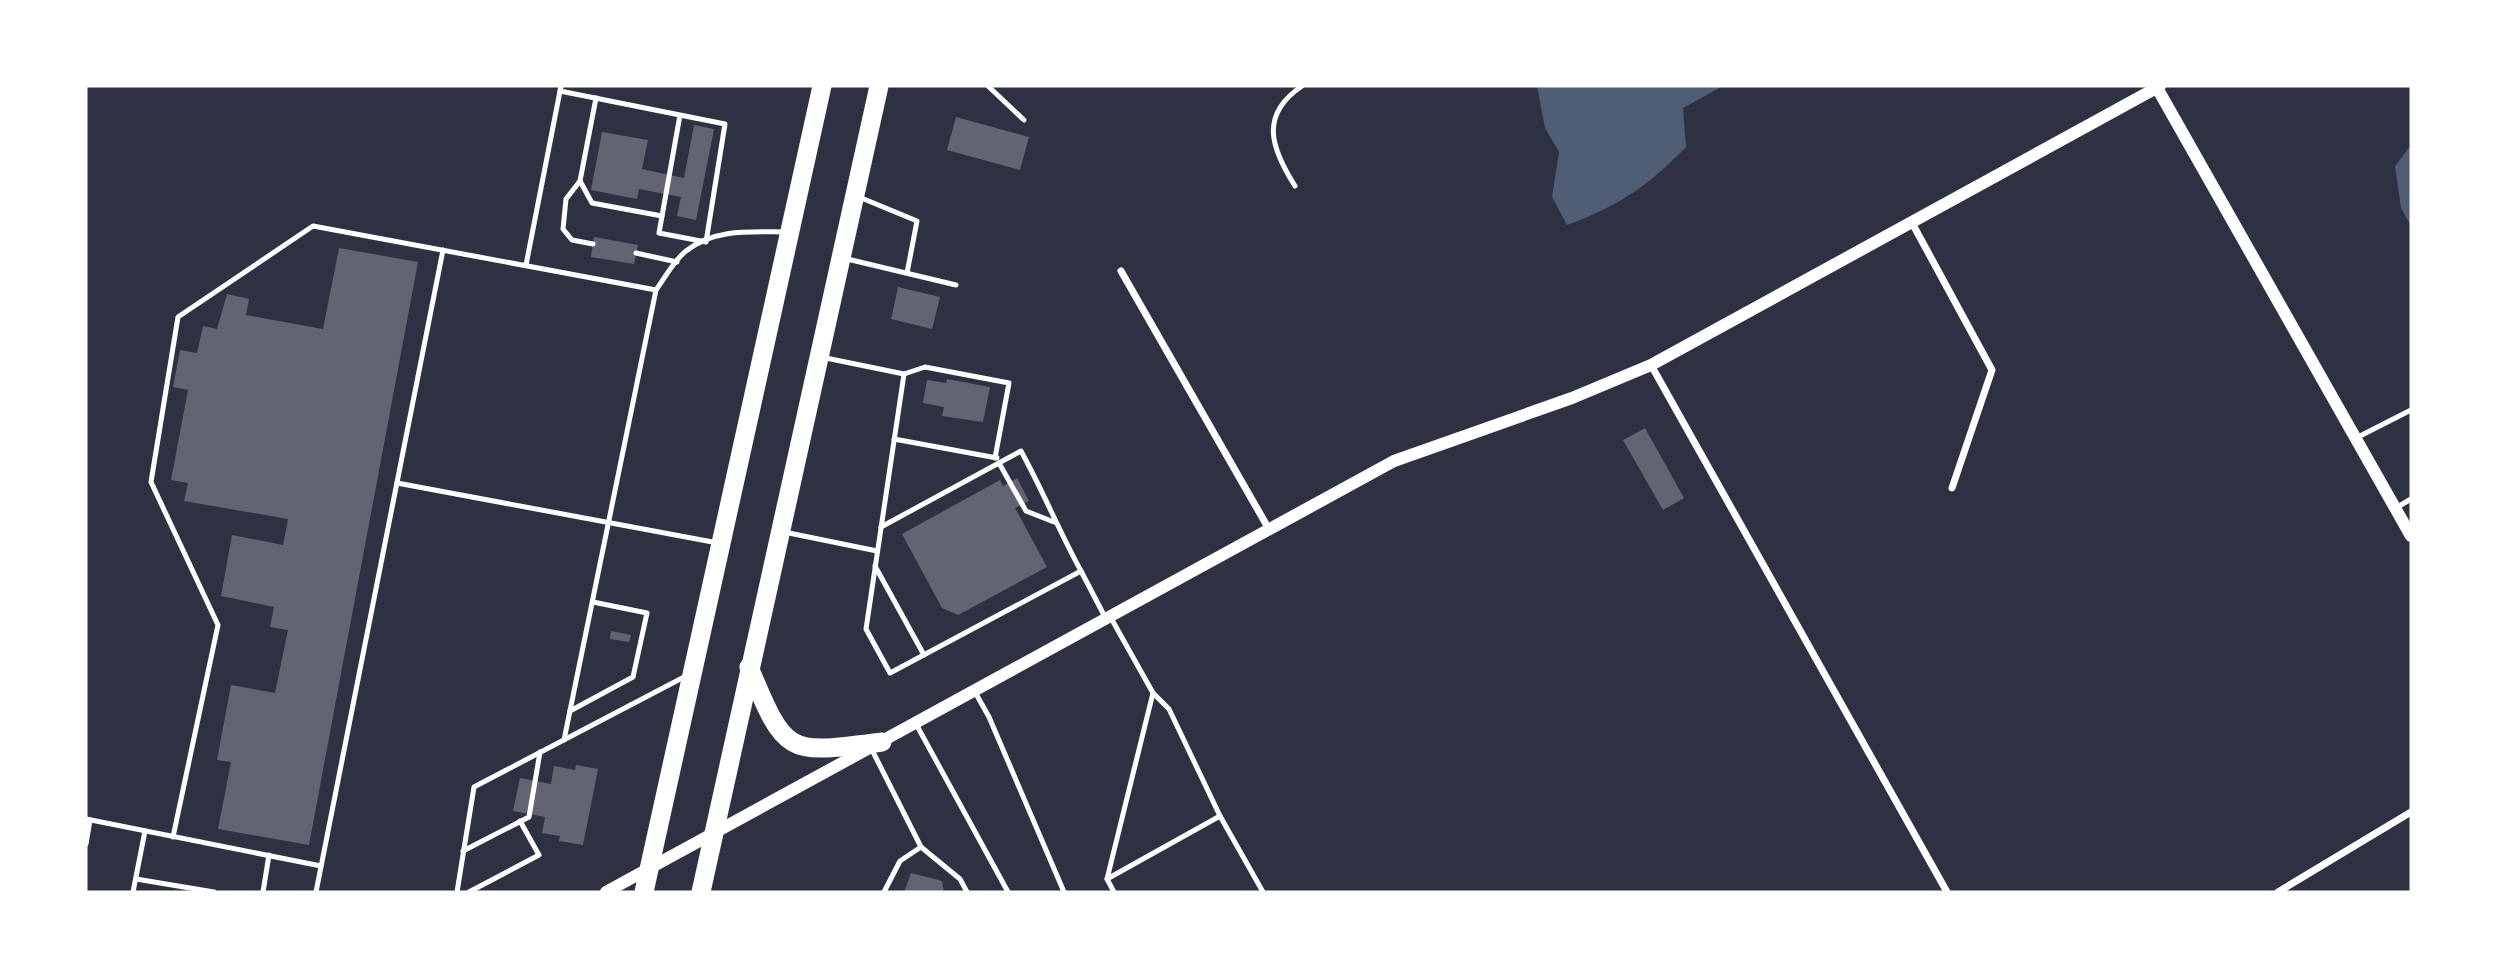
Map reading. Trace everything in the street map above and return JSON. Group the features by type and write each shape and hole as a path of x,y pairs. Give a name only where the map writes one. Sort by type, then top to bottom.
{"highway":[{"path":"644,892 822,86"},
{"path":"701,892 879,86"},
{"path":"749,667 780,732 794,744 816,750 876,745"}],"street":[{"path":"606,892 1394,461 1572,398 1651,365 2157,86 2411,536"},
{"path":"1911,221 1992,370 1952,488"},
{"path":"1121,271 1270,531"},
{"path":"1651,365 1947,892"},
{"path":"2278,892 2411,812"}],"lane":[{"path":"988,86 1024,120"},
{"path":"1294,186 1272,139 1272,126 1279,108 1302,86"},
{"path":"526,265 561,88 596,98 725,124 706,242"},
{"path":"593,244 572,240 563,229 566,199 580,181 596,98"},
{"path":"680,115 659,233 706,242"},
{"path":"580,181 592,203 662,216"},
{"path":"854,195 917,221 907,273"},
{"path":"173,837 218,625 151,482 178,317 313,226 656,290"},
{"path":"564,740 656,290 686,251 728,232 790,232"},
{"path":"316,892 443,250"},
{"path":"636,253 677,262"},
{"path":"840,257 956,285"},
{"path":"818,357 904,374 925,367 1009,383 1000,460 1026,511 1054,522"},
{"path":"904,374 866,629 890,673 1081,571"},
{"path":"2356,438 2411,410"},
{"path":"894,439 1000,460"},
{"path":"881,527 1000,460 1021,451 1049,501 1054,522 1108,619 1153,693 1169,709 1220,816 1263,892"},
{"path":"397,483 721,544"},
{"path":"2396,508 2411,499"},
{"path":"779,531 877,551"},
{"path":"875,566 924,655"},
{"path":"570,711 633,677 647,612 593,602"},
{"path":"457,892 474,787 692,673"},
{"path":"975,692 989,717 1064,892"},
{"path":"1114,892 1107,879 1153,693"},
{"path":"916,724 1008,892"},
{"path":"876,745 920,847 960,879 967,892"},
{"path":"463,851 529,817 540,752"},
{"path":"1107,879 1220,816"},
{"path":"86,844 88,819 321,866"},
{"path":"469,892 539,855 520,821"},
{"path":"133,892 145,831"},
{"path":"884,892 900,861 920,847"},
{"path":"263,892 269,856"},
{"path":"136,879 214,892"}],"water":[{"path":"1537,86 1723,86 1683,108 1686,147 1659,173 1632,194 1602,211 1567,225 1552,197 1559,152 1545,128"},
{"path":"2411,145 2411,226 2401,208 2395,166"}],"building":[{"path":"956,117 1029,137 1020,170 947,150"},
{"path":"694,125 714,129 696,220 677,216 681,197 639,189 637,199 591,190 602,132 648,140 642,169 684,178"},
{"path":"594,237 638,245 634,264 591,257"},
{"path":"339,248 418,262 309,845 218,829 231,762 217,760 231,685 275,693 288,630 270,627 274,607 221,596 232,535 283,545 288,519 184,501 188,483 171,480 188,390 173,387 180,350 197,353 203,326 217,329 227,294 249,299 246,315 323,329"},
{"path":"898,287 940,297 932,329 891,319"},
{"path":"947,379 990,387 983,422 942,416 944,407 923,403 927,380 946,383"},
{"path":"1645,428 1684,498 1663,510 1623,440"},
{"path":"1017,478 1029,501 1015,508 1047,567 958,615 942,608 902,534 1000,480 1003,486"},
{"path":"611,631 631,635 629,642 610,639"},
{"path":"576,765 598,769 583,845 559,841 560,836 542,833 545,817 513,811 520,778 551,784 554,766 575,770"},
{"path":"911,873 942,881 944,892 904,892"}]}
